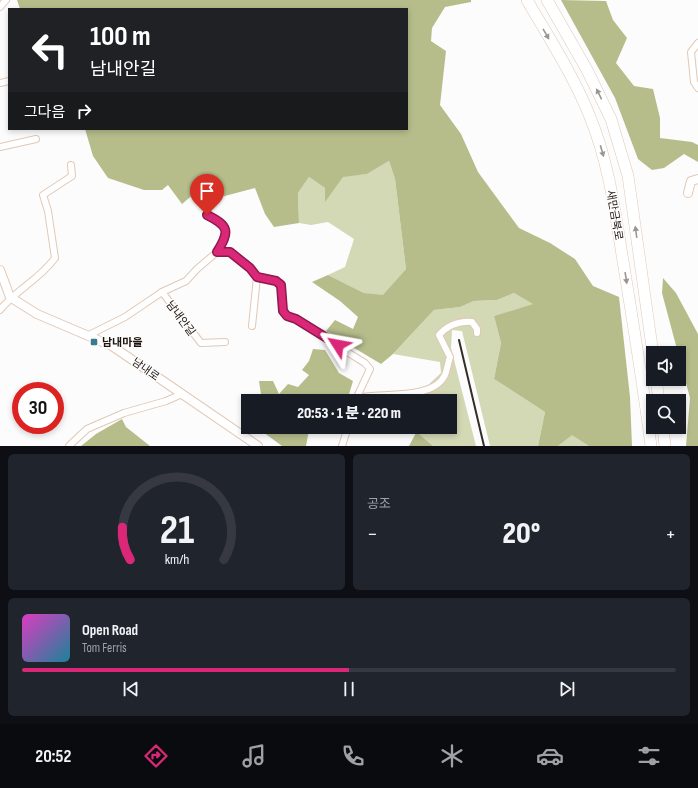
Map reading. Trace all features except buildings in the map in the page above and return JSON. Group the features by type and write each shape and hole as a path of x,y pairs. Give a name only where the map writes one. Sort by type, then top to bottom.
{"highway":[{"name":"새만금북로","path":"527,0 571,76 590,116 602,150 612,196 641,368 651,446"},
{"name":"새만금북로","path":"547,0 611,119 628,176 652,346"},
{"path":"664,434 665,446"}],"street":[{"path":"0,7 6,0"},
{"path":"698,43 691,52 694,82 698,88"},
{"path":"0,147 36,139"},
{"path":"0,310 10,297 48,268 55,258 48,211 43,195 72,176 71,165"},
{"path":"688,193 691,181 698,179"},
{"name":"남내안길","path":"89,335 125,317 162,292 186,281 197,269 217,252 226,238 226,231 224,225 218,220 207,215"},
{"path":"217,252 230,252 250,268 257,277 276,281 281,285 283,311 287,316 296,319 322,334 347,352 365,362 370,368 358,394"},
{"path":"0,270 10,297"},
{"path":"252,326 257,277"},
{"name":"남내안길","path":"162,292 201,343 225,342"},
{"name":"남내로","path":"10,297 37,314 112,346 258,446"},
{"path":"394,394 418,393 436,386 445,376 450,357 439,335 446,328 461,321 472,322 477,330 477,333"},
{"path":"69,446 87,429 124,413 166,401 182,394"},
{"path":"342,446 346,434"}],"green space":[{"path":"17,0 471,0 471,2 445,7 432,28 431,41 446,51 440,105 461,134 478,172 519,228 550,243 575,259 593,286 619,297 630,397 632,446 589,446 572,435 558,446 538,446 545,412 494,379 501,343 494,316 533,304 514,293 497,300 474,301 460,307 434,310 393,354 381,364 326,331 335,320 353,329 358,317 340,301 312,282 328,275 364,293 383,295 406,269 395,179 389,161 367,174 343,177 325,202 325,188 309,177 298,193 299,223 274,227 265,214 255,188 221,197 202,187 182,204 168,185 162,190 144,190 108,178 93,156 85,130 408,130 408,8 20,8"},
{"path":"561,0 606,1 613,20 627,38 616,63 634,86 653,89 660,118 660,138 692,142 698,145 698,162 684,154 664,168 652,170 638,159 615,98"},
{"path":"389,161 395,179 406,269 383,296 364,293 328,275 345,267 354,239 328,222 311,225 299,223 298,193 309,177 325,188 325,201 343,176 367,174"},
{"path":"663,278 676,293 698,334 698,446 686,446 690,398 686,383 686,346 676,346 662,293"},
{"path":"514,293 534,304 494,316 501,343 494,379 545,412 538,446 490,446 462,331 452,330 451,348 476,446 433,446 419,434 457,434 457,394 418,394 441,373 440,362 393,354 434,310 460,307 474,301 497,300"},
{"path":"313,349 325,350 339,373 353,381 349,394 279,394 288,384 298,387 309,375 302,370 309,361"},
{"path":"259,381 273,381 279,394 261,394"},
{"path":"122,419 126,427 150,446 81,446 96,434"},
{"path":"266,434 308,434 306,446 282,446"},
{"path":"415,434 419,434 433,446 409,446"},
{"path":"572,434 588,445 589,446 558,446"}],"railway":[{"path":"459,340 484,446"}],"place":[{"name":"남내마을","path":"94,342"}],"route":[{"path":"207,215 218,220 224,225 226,231 226,238 217,252 230,252 250,268 257,277 263,280 276,281 281,285 283,311 287,316 296,319 338,345"}]}
